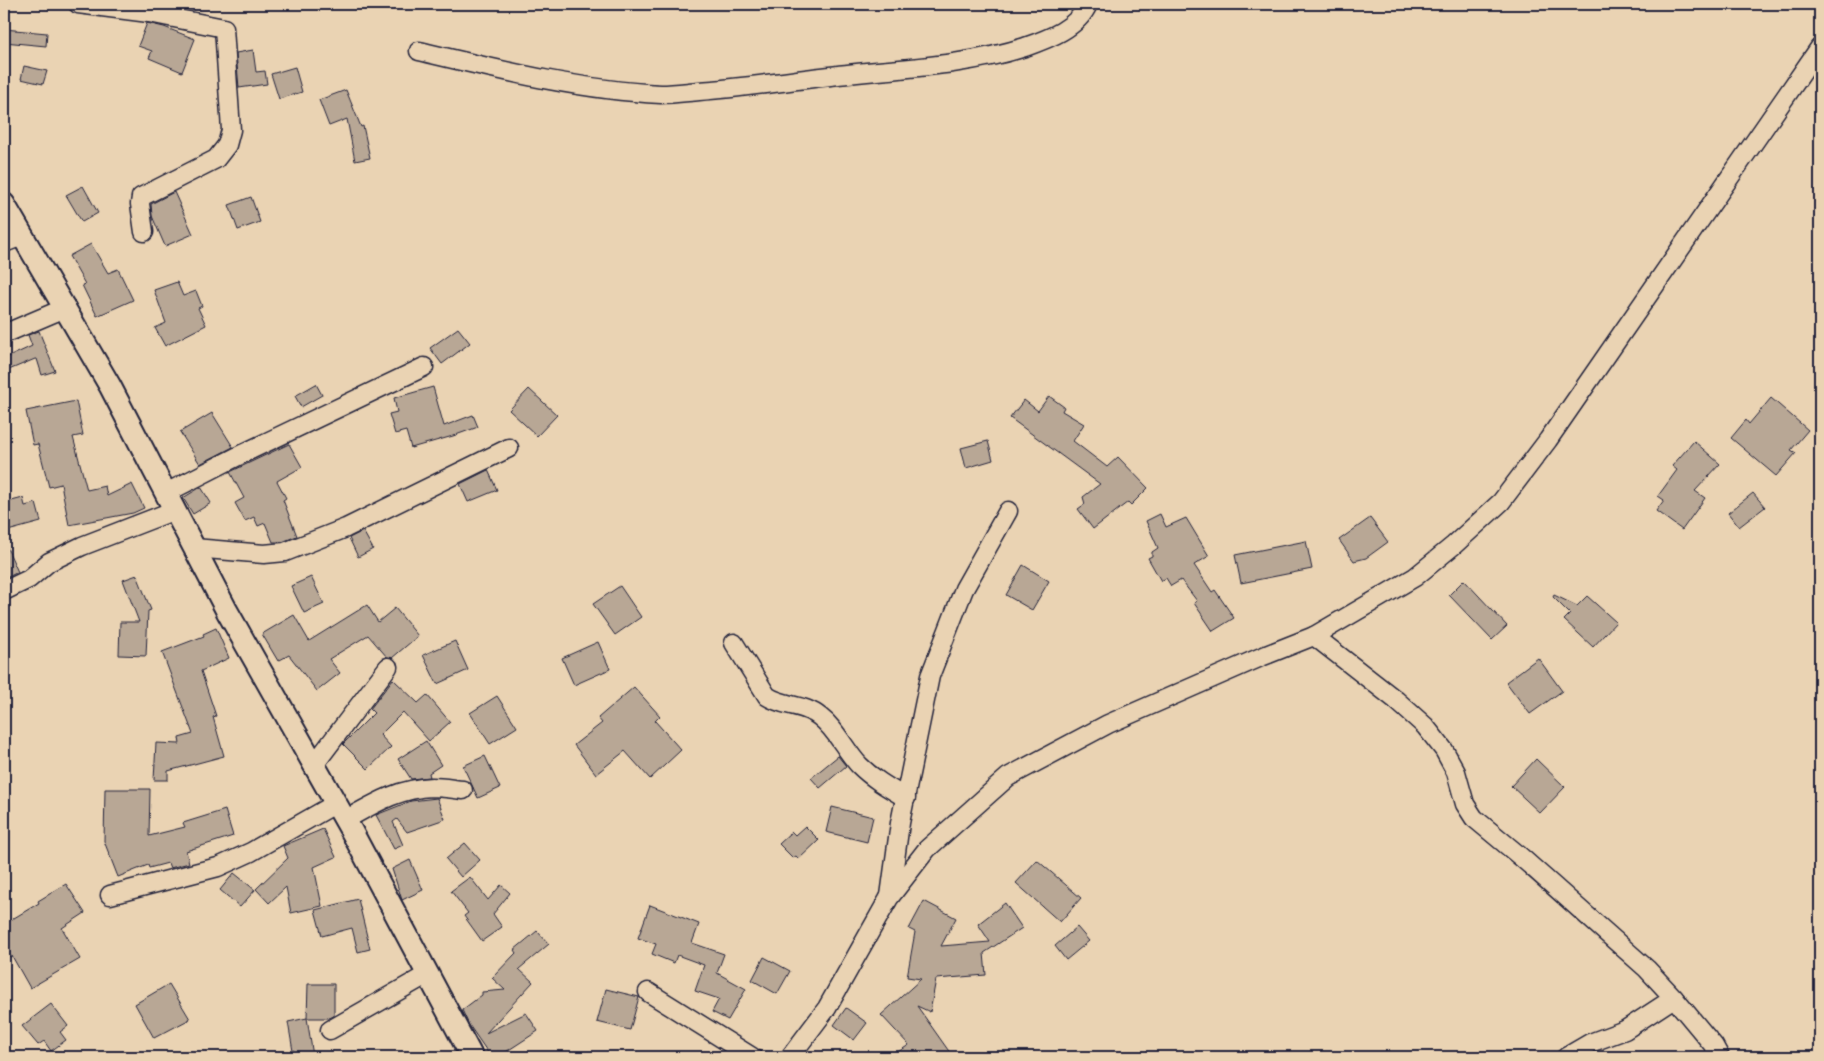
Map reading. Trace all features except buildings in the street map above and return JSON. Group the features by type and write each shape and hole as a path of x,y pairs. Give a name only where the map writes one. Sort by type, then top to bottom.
{"main road":[{"path":"4,204 13,240 64,308 110,386 227,611 340,812 472,1057"}],"street":[{"path":"78,4 149,13 224,28 231,130 227,146 216,159 141,197 140,204 144,232"},
{"path":"420,51 512,72 589,86 662,94 739,89 831,76 958,62 994,55 1060,34 1085,12 1088,4"},
{"path":"790,1057 827,1008 889,898 927,850 1008,777 1108,724 1261,657 1314,636 1414,578 1501,502 1548,440 1820,47"},
{"path":"4,334 64,308"},
{"path":"4,591 29,579 49,562 170,502 244,453 424,367"},
{"path":"194,548 264,554 285,552 346,528 509,448"},
{"path":"889,898 930,676 964,589 1008,511"},
{"path":"1314,636 1396,700 1424,726 1444,750 1456,772 1465,804 1474,818 1521,857 1639,963 1674,998 1714,1046 1720,1057"},
{"path":"734,643 767,696 774,701 806,708 819,715 858,764 877,782 906,798"},
{"path":"314,765 388,667"},
{"path":"110,896 218,867 340,812 385,798 415,789 433,787 463,790"},
{"path":"330,1030 428,974"},
{"path":"648,992 752,1057"},
{"path":"1566,1057 1590,1043 1625,1030 1674,998"}]}
